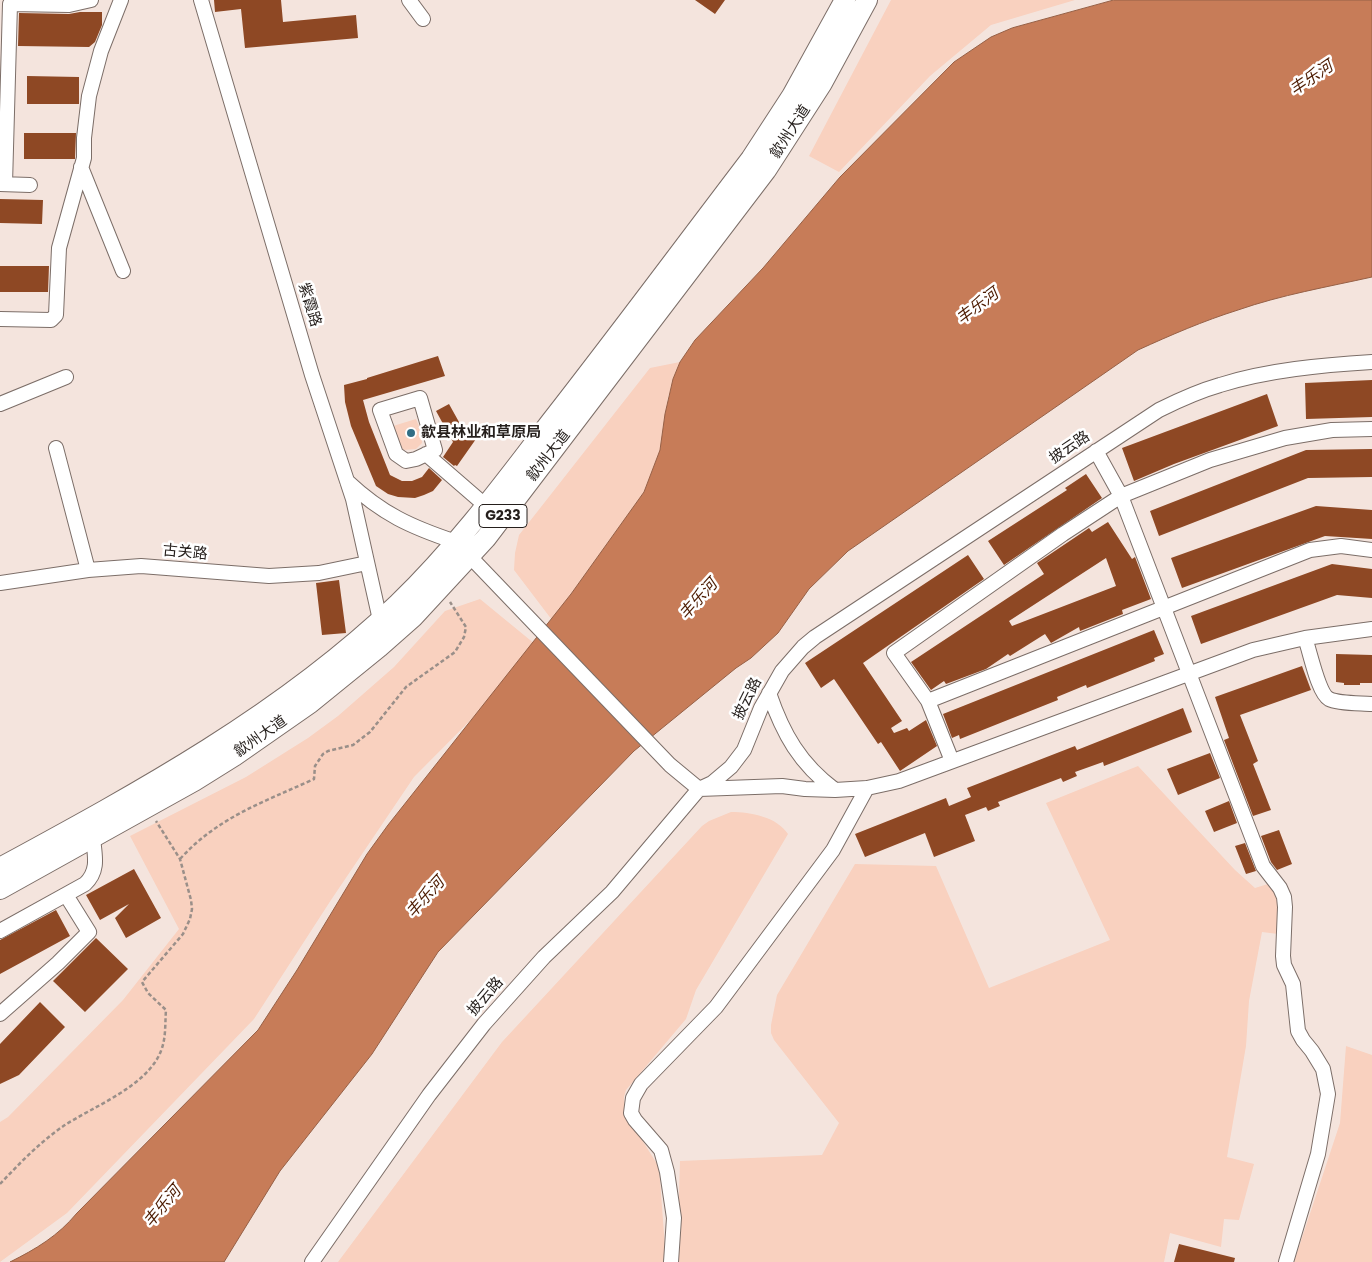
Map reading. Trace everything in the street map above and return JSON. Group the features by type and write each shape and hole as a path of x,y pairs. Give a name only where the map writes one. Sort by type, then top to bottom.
{"highway":[{"name":"歙州大道","path":"0,889 147,808 234,756 310,703 413,617 441,586 486,506 751,159 796,89 845,0"},
{"name":"歙州大道","path":"0,868 184,765 223,740 298,688 463,549 486,538 766,170 822,83 867,0"}],"street":[{"path":"30,185 3,184 10,4 69,5 91,0"},
{"path":"0,319 52,320 56,315 59,248 84,158 87,110 94,73 110,25 121,0"},
{"name":"紫霞路","path":"201,0 312,374 353,499 380,620"},
{"path":"409,0 423,19"},
{"path":"81,167 123,271"},
{"name":"披云路","path":"312,1262 429,1095 484,1024 544,957 612,892 699,789 723,775 738,759 779,675 792,658 815,638 1159,410 1219,385 1279,372 1372,362"},
{"path":"0,404 66,377"},
{"path":"420,398 434,450 426,454 411,461 398,457 380,410 420,398"},
{"path":"952,761 928,701 894,653 1063,534 1121,496 1210,460 1285,438 1332,430 1372,429"},
{"path":"56,448 88,570"},
{"path":"1096,451 1121,496 1264,866 1280,888 1284,897 1283,956 1284,965 1293,984 1298,1031 1323,1069 1328,1094 1318,1154 1286,1262"},
{"path":"426,454 486,506"},
{"path":"347,481 375,506 391,516 463,549 670,765 699,789 782,786 835,790 867,788 899,781 1253,650 1306,638 1372,629"},
{"path":"928,701 1310,550 1342,546 1372,550"},
{"name":"古关路","path":"0,583 88,570 142,566 269,576 319,573 367,563"},
{"path":"1306,638 1322,690 1327,698 1336,701 1372,704"},
{"path":"769,694 785,732 801,758 818,777 835,790"},
{"path":"671,1262 674,1218 667,1172 661,1150 634,1120 631,1113 633,1098 641,1084 716,1007 833,850 867,788"},
{"path":"0,931 85,884 94,873 96,862 93,838"},
{"path":"0,1014 58,963 89,932 66,894"}],"path":[{"path":"180,859 207,833 228,819 314,778 315,766 322,754 353,746 370,732 406,687 455,652 464,637 466,627 441,586"},
{"path":"0,1184 23,1160 62,1128 129,1087 150,1069 164,1043 166,1010 148,993 142,982 183,934 190,919 191,900 180,859 147,808"}],"shaded area":[{"path":"891,0 1075,0 991,25 930,76 839,172 809,156"},
{"path":"680,362 668,397 660,450 644,492 552,620 514,570 519,535 650,368"},
{"path":"416,419 421,431 422,443 416,449 404,450 399,445 393,426"},
{"path":"480,599 541,649 414,777 254,1019 67,1213 0,1262 0,1122 8,1117 123,1000 179,929 130,836 246,777 308,738 338,716 394,667 445,611"},
{"path":"1138,766 1235,870 1255,888 1281,880 1278,934 1262,932 1249,1001 1246,1046 1227,1157 1254,1164 1239,1220 1224,1219 1221,1247 1170,1233 1164,1262 677,1262 680,1161 822,1155 839,1123 774,1040 771,1033 771,1025 777,995 855,864 936,866 989,988 1110,940 1046,803"},
{"path":"731,812 763,817 777,823 788,834 696,990 686,1019 626,1090 624,1097 625,1113 659,1167 665,1247 663,1262 338,1262 502,1042 702,826"},
{"path":"1346,1046 1372,1055 1372,1262 1294,1262 1340,1123"}],"water":[{"name":"丰乐河","path":"1114,0 1372,0 1372,277 1271,300 1225,314 1138,350 848,551 809,589 778,633 751,658 736,668 634,751 438,952 372,1054 280,1171 224,1262 10,1262 38,1247 62,1229 258,1030 297,970 367,854 571,594 644,492 660,450 665,414 673,379 680,362 695,340 763,268 840,177 954,62 991,37 1012,28"}],"building":[{"path":"214,0 281,0 283,22 356,15 358,38 245,48 241,9 215,12"},
{"path":"695,0 725,0 715,14"},
{"path":"102,12 102,25 95,42 89,47 18,46 19,13 69,14"},
{"path":"27,76 79,77 79,104 27,104"},
{"path":"24,133 76,133 75,159 24,159"},
{"path":"0,199 43,200 42,224 0,223"},
{"path":"0,266 49,266 48,292 0,292"},
{"path":"438,356 445,376 363,400 369,422 390,475 402,481 412,481 422,477 429,468 442,480 433,491 415,498 398,497 388,494 376,486 351,426 345,402 344,385"},
{"path":"1372,380 1372,417 1306,419 1305,383"},
{"path":"1267,394 1278,426 1174,464 1134,481 1122,448"},
{"path":"449,404 464,431 476,439 457,466 454,466 443,457 453,442 436,411"},
{"path":"1372,449 1372,477 1308,478 1159,536 1150,511 1306,450"},
{"path":"1086,474 1102,498 1004,565 988,541 1067,490 1065,488"},
{"path":"1316,506 1372,510 1372,539 1325,536 1182,588 1171,558"},
{"path":"1108,522 1132,559 1135,557 1151,599 1122,610 1123,614 1080,631 1079,627 1051,643 1045,634 1010,656 1008,654 986,669 946,684 944,681 931,690 911,662 1044,574 1037,563 1089,528 1092,532","holes":["1106,558 1116,586 1012,626 1009,621"]},
{"path":"968,555 984,579 863,663 902,721 891,728 894,733 907,728 909,731 926,720 937,746 900,771 881,742 878,744 834,679 821,688 805,663"},
{"path":"1332,564 1372,569 1372,598 1337,595 1201,644 1191,616"},
{"path":"339,580 346,633 322,635 316,583"},
{"path":"1154,630 1164,654 1154,658 1155,661 1087,688 1086,685 1057,697 1058,700 960,739 959,735 952,738 943,714"},
{"path":"1336,654 1372,655 1372,683 1344,685 1344,683 1336,682"},
{"path":"1302,666 1311,690 1240,715 1258,761 1253,764 1271,810 1253,816 1224,740 1229,738 1215,697"},
{"path":"1183,708 1192,732 1104,766 1103,762 1075,772 1077,776 1063,782 1061,778 998,802 1000,806 988,811 986,807 965,815 975,841 934,857 925,833 865,857 855,834 946,798 949,806 971,797 967,788 1075,746 1077,750"},
{"path":"1210,753 1220,778 1178,795 1167,769"},
{"path":"1229,801 1237,823 1214,832 1205,811"},
{"path":"1279,830 1292,864 1277,870 1271,862 1261,836"},
{"path":"1245,843 1256,871 1246,874 1235,846"},
{"path":"134,869 161,918 126,938 115,918 129,904 100,920 86,895"},
{"path":"56,910 70,936 0,974 0,940"},
{"path":"96,938 128,969 85,1012 53,981"},
{"path":"40,1002 65,1027 19,1075 0,1084 0,1044"},
{"path":"1179,1244 1235,1258 1234,1262 1174,1262"}],"place":[{"name":"歙县林业和草原局","path":"411,433"}]}
